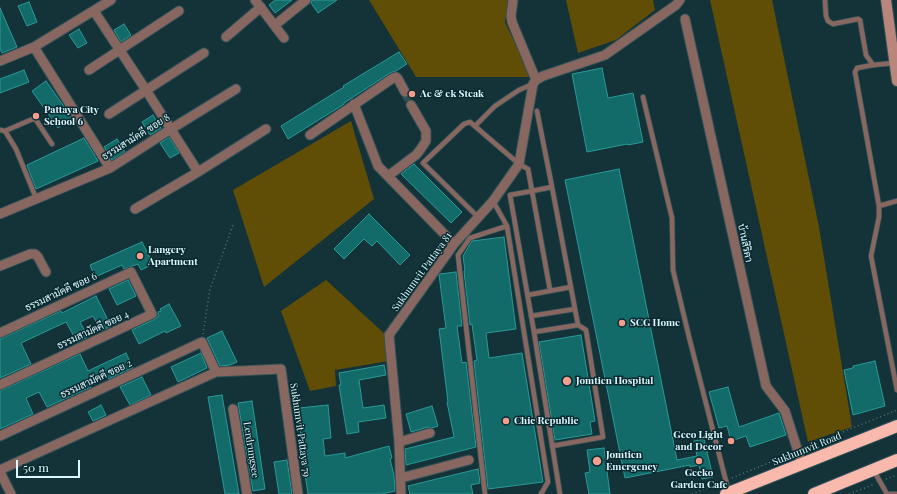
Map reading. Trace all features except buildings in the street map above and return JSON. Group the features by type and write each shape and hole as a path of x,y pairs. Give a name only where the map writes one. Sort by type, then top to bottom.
{"highway":[{"name":"Sukhumvit Road","path":"727,493 897,426"},
{"path":"814,494 897,460"}],"street":[{"path":"0,60 34,47 111,0"},
{"path":"275,25 306,0"},
{"path":"513,0 511,16 512,22 534,82 543,76 604,55 676,5 680,0"},
{"path":"886,0 896,63 897,81"},
{"path":"226,37 258,4 284,38"},
{"path":"94,11 198,172"},
{"path":"89,70 180,11"},
{"name":"บ้านสิริคา","path":"685,19 766,386 785,411 802,464"},
{"path":"34,47 110,168"},
{"path":"109,114 204,53"},
{"path":"310,135 393,78 396,77 398,79 405,92"},
{"name":"Sukhumvit Pattaya 81","path":"401,494 399,442 389,335 454,244 493,201 519,164 534,82"},
{"name":"ธรรมสามัคคี ซอย 8","path":"0,214 110,168 236,89"},
{"path":"354,104 378,166 454,244"},
{"path":"388,176 416,155 426,141 426,131 411,105"},
{"path":"136,209 266,129"},
{"path":"0,266 30,254 35,254 38,256 46,272"},
{"name":"ธรรมสามัคคี ซอย 6","path":"0,333 131,272"},
{"name":"ธรรมสามัคคี ซอย 4","path":"0,385 152,314 131,272"},
{"path":"11,494 0,471 216,372 202,342"},
{"name":"ธรรมสามัคคี ซอย 2","path":"0,436 202,342"},
{"name":"Sukhumvit Pattaya 79","path":"216,372 281,370 298,494"},
{"name":"Lerdrungsee","path":"233,409 247,494"},
{"path":"399,442 430,433"},
{"path":"401,478 469,460"}],"lane":[{"path":"824,0 826,16 828,21 832,24 858,18 860,20 866,55 873,65"},
{"path":"896,63 857,68 855,72 879,206 879,217 871,256 897,390"},
{"path":"475,126 495,106 534,82"},
{"path":"643,97 672,218 673,270 727,493"},
{"path":"538,111 578,325"},
{"path":"36,198 16,149 3,130 33,119 36,120 52,144"},
{"path":"478,217 423,163 464,124 470,122 519,164 528,169 550,290"},
{"path":"552,187 510,195 528,294 560,494"},
{"path":"493,201 507,226 548,482 541,494"},
{"path":"879,206 897,201"},
{"path":"485,494 458,255 470,238 507,226"},
{"path":"528,294 571,287"},
{"path":"531,316 575,309"},
{"path":"534,332 578,325 586,330 603,437 552,446"},
{"path":"873,470 887,494"},
{"path":"890,494 896,494"}],"path":[{"path":"202,342 210,289 233,225"},
{"path":"849,494 897,475"}],"shaded area":[{"path":"369,0 508,0 505,22 531,77 416,77"},
{"path":"566,0 653,0 655,10 616,40 578,53"},
{"path":"710,0 772,0 819,227 852,427 808,442"},
{"path":"351,121 374,199 264,287 233,190"},
{"path":"326,280 386,335 389,361 335,370 336,386 310,391 281,311"}],"tunnel":[{"path":"405,92 411,105"}],"place":[{"name":"Ae & ek Steak","path":"412,94"},
{"name":"Pattaya City School 6","path":"36,116"},
{"name":"Langery Apartment","path":"140,256"},
{"name":"SCG Home","path":"622,323"},
{"name":"Jomtien Hospital","path":"567,381"},
{"name":"Chic Republic","path":"506,421"},
{"name":"Geco Light and Decor","path":"731,441"},
{"name":"Jomtien Emergency","path":"597,461"},
{"name":"Gecko Garden Cafe","path":"699,461"}]}
